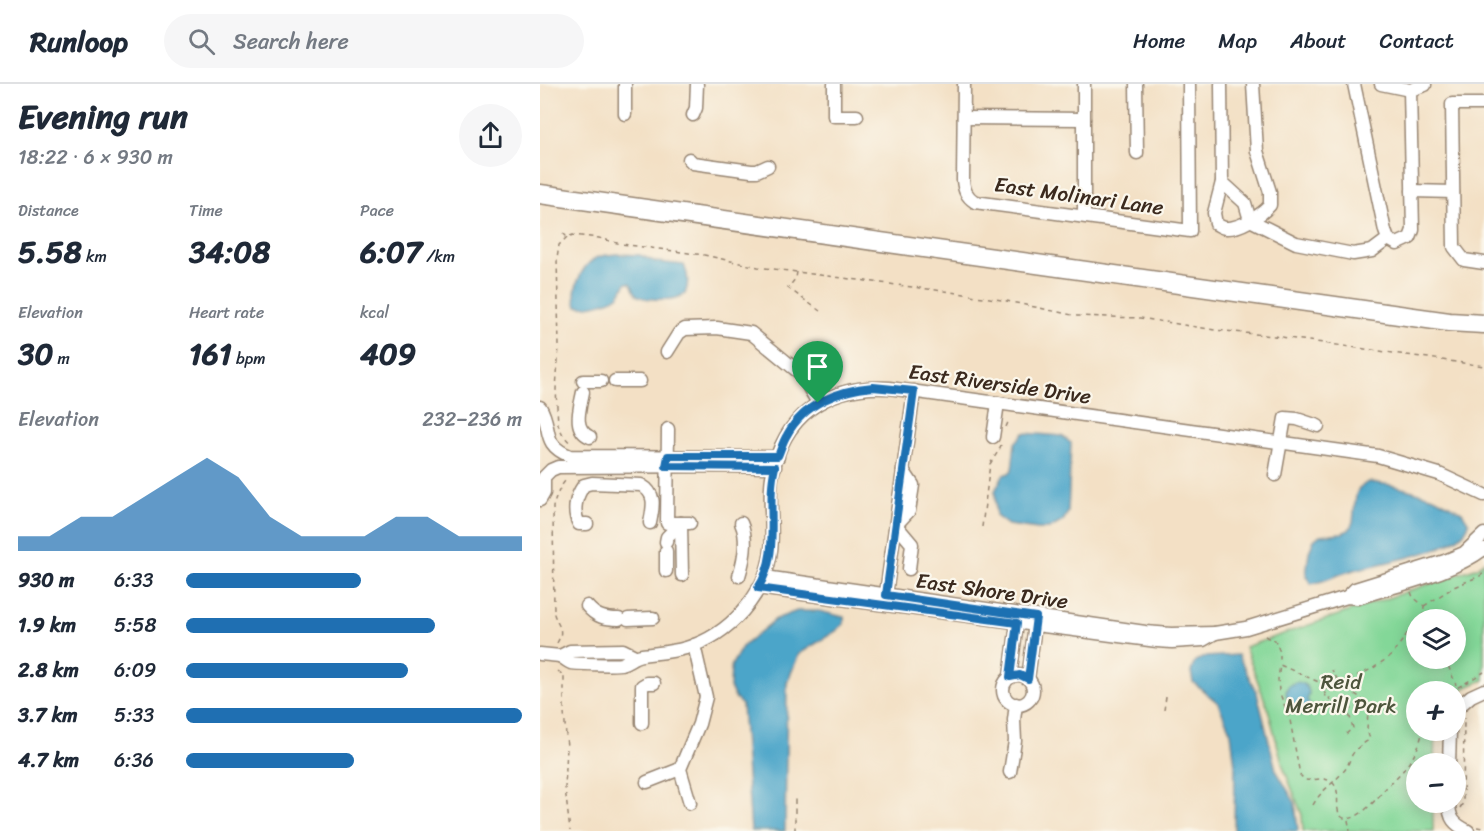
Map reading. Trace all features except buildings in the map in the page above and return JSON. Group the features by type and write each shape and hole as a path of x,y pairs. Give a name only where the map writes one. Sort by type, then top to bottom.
{"highway":[{"path":"540,194 1449,321 1484,324"},
{"path":"1449,321 1484,329"}],"street":[{"path":"625,84 625,114"},
{"path":"693,115 696,108 697,84"},
{"path":"834,84 834,116 857,116"},
{"path":"964,84 964,118 1084,119"},
{"path":"1084,84 1084,216"},
{"path":"1136,84 1137,153"},
{"name":"East Molinari Lane","path":"964,118 963,180 966,194 975,202 1190,231 1189,84"},
{"path":"1221,84 1222,182 1214,213 1216,224 1224,228 1234,227 1250,220 1270,205 1270,192 1257,151 1252,84"},
{"path":"1354,84 1385,231 1388,239 1397,244 1410,238 1413,230 1410,90"},
{"path":"1381,84 1410,90 1425,86 1425,84"},
{"path":"1484,104 1452,104 1454,247 1464,260 1484,263"},
{"path":"689,159 693,163 751,171 768,166"},
{"path":"1222,182 1245,202 1250,220 1296,243 1353,254 1372,251 1388,239"},
{"path":"1412,191 1453,192"},
{"path":"667,352 685,328 717,328 751,333 801,374 818,403"},
{"path":"590,437 582,432 578,424 583,387 601,381"},
{"path":"615,381 640,381"},
{"name":"East Riverside Drive","path":"540,654 560,656 570,651 623,650 635,656 670,652 711,637 729,624 750,601 762,583 771,551 771,489 776,462 787,434 818,403 857,388 873,387 914,391 1378,456 1439,474 1484,495"},
{"path":"885,600 914,391"},
{"path":"997,439 998,403"},
{"path":"540,407 544,413 551,443 570,456 667,461 776,462"},
{"path":"1275,475 1285,418 1318,426"},
{"path":"668,429 667,523 685,523"},
{"path":"540,500 544,493 544,477 558,467 667,461"},
{"path":"587,524 579,524 576,518 576,498 584,485 592,483 641,485 647,489 652,497 650,523"},
{"path":"666,571 667,537 685,523"},
{"path":"682,575 685,523"},
{"path":"739,576 744,562 744,530 741,523"},
{"path":"896,525 912,544 909,569"},
{"name":"East Shore Drive","path":"1347,597 1354,589 1464,553 1484,534"},
{"name":"East Shore Drive","path":"762,583 1172,642 1203,640 1215,633 1246,628 1347,597 1358,598 1449,570 1484,549"},
{"path":"587,606 597,616 603,618 653,618"},
{"path":"1010,677 1020,675 1028,679 1033,686 1032,695 1026,702 1016,704 1004,693 1005,684 1010,677 1018,619"},
{"path":"1028,679 1036,621"},
{"path":"690,802 680,769 699,724 706,697 694,645"},
{"path":"642,723 642,686 654,683"},
{"path":"1466,702 1471,696 1484,690"},
{"path":"1010,772 1016,704"},
{"path":"647,782 680,769"},
{"path":"1450,813 1454,823 1472,829"}],"path":[{"path":"563,233 567,237"},
{"path":"573,447 562,435 558,424 556,388 559,346 557,250 567,237 573,236 704,255 758,267 1002,300 1077,316 1140,318 1484,366"},
{"path":"797,272 796,278 788,288 820,311"},
{"path":"1006,427 1009,420"},
{"path":"982,527 990,464 999,450 997,439"},
{"path":"557,643 561,637 561,628 554,614 553,507 565,480 571,476"},
{"path":"1424,606 1454,587 1484,573"},
{"path":"1411,591 1413,597 1424,606"},
{"path":"1324,690 1372,669 1392,655 1406,635"},
{"path":"1265,636 1275,640 1280,652 1279,691 1290,720 1300,775 1305,780 1325,779 1332,782 1337,791 1340,815 1343,818 1348,819 1366,810 1408,765 1420,741"},
{"path":"1280,665 1321,683 1327,699 1330,698 1335,713 1366,705"},
{"path":"1313,805 1321,792 1342,774 1356,749 1370,739 1367,730 1368,709 1366,705 1361,698 1340,684 1332,670"},
{"path":"558,671 564,676 565,682 564,713 567,747 565,788 570,831"},
{"path":"1466,682 1484,672"},
{"path":"1164,710 1166,697"},
{"path":"1346,734 1353,728 1348,710"},
{"path":"795,799 795,831"},
{"path":"1348,819 1350,831"},
{"path":"1472,829 1484,828"}],"green space":[{"name":"Reid Merrill Park","path":"1484,561 1484,680 1466,687 1466,681 1406,681 1406,741 1435,741 1434,753 1406,753 1406,813 1433,813 1433,831 1303,831 1302,815 1283,766 1268,709 1245,647 1478,567"}],"water":[{"path":"617,254 640,255 656,262 684,265 688,280 685,294 673,299 645,298 637,295 631,283 626,283 619,295 611,300 577,306 576,287 585,268 596,258"},
{"path":"1024,433 1062,436 1071,443 1068,512 1063,521 1049,529 1008,525 996,516 995,491 1003,475 1012,470 1015,443"},
{"path":"1368,482 1391,485 1434,497 1462,512 1469,523 1463,533 1451,542 1435,549 1311,584 1306,576 1309,552 1314,540 1320,535 1349,530 1353,522 1356,495 1359,488"},
{"path":"797,611 819,611 844,617 844,624 799,654 787,683 785,831 751,831 742,705 735,698 730,687 731,666 742,647 776,619"},
{"path":"1238,655 1257,693 1276,770 1295,803 1298,831 1234,831 1235,765 1231,733 1218,703 1193,682 1191,672 1195,661 1205,657"},
{"path":"1296,682 1306,686 1309,691 1307,700 1310,709 1302,715 1288,699 1286,693 1289,686"}],"route":[{"path":"873,387 914,391 886,595 1036,617 1028,679 1020,675 1010,677 1017,623 758,588 768,569 771,551 771,489 775,467 666,466 668,456 778,456 787,434 818,403 857,388 873,387"}]}
